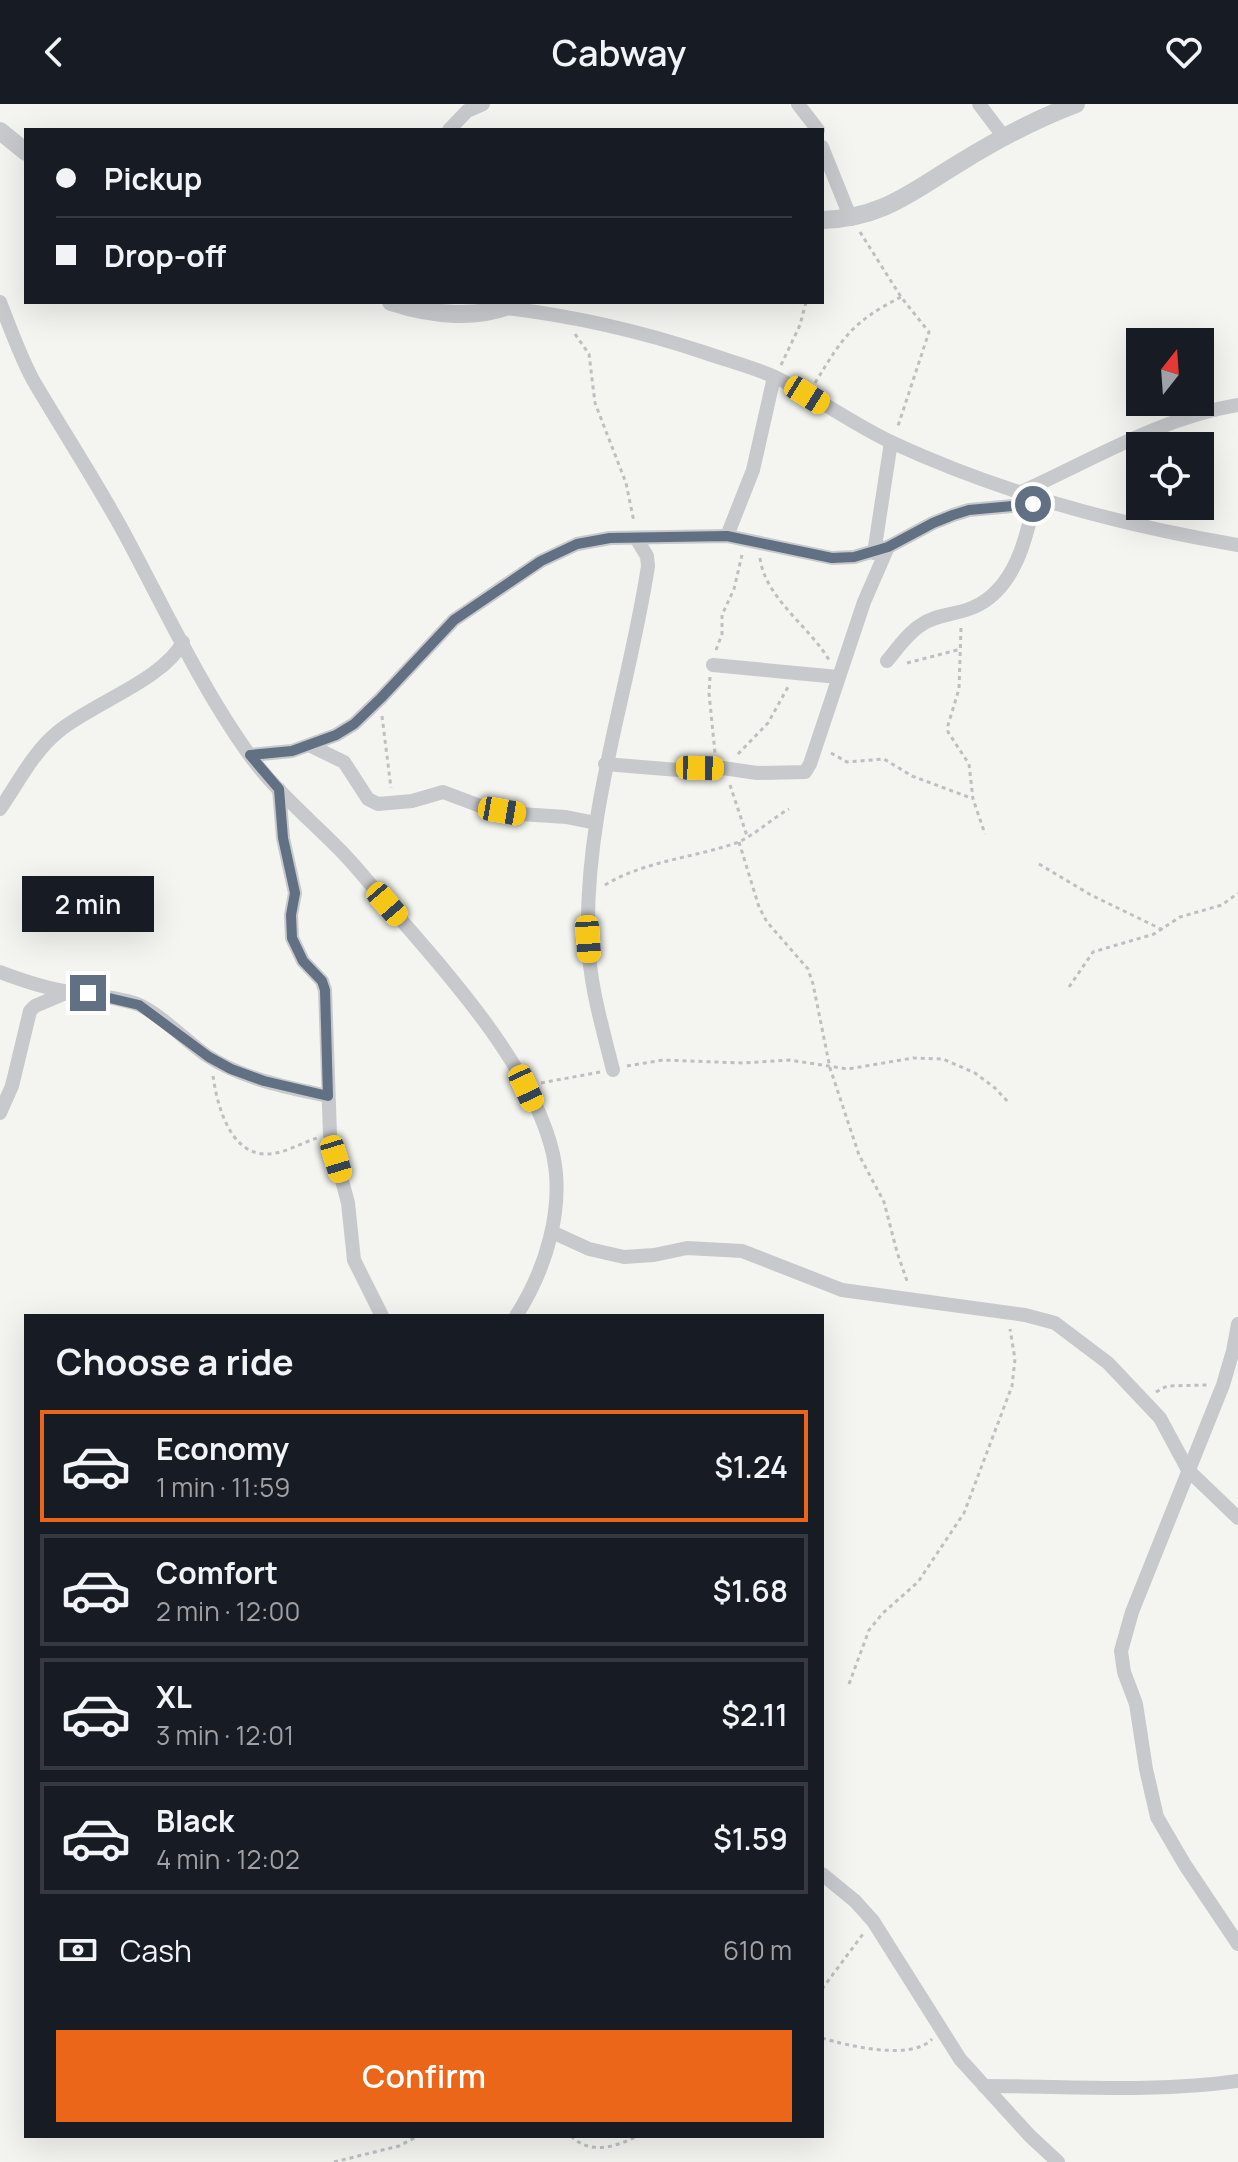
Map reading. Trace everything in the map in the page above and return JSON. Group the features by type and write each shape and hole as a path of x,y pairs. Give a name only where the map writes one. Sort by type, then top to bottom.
{"street":[{"path":"451,128 467,111 483,104"},
{"path":"798,104 816,128"},
{"path":"979,104 1004,137"},
{"path":"824,220 851,219 881,210 1004,137 1048,114 1076,104"},
{"path":"0,131 24,150"},
{"path":"824,153 842,190 851,219"},
{"path":"0,302 32,378 115,518 226,720 279,789 338,847 456,983 497,1040 526,1088 554,1156 556,1189 552,1232 541,1268 517,1314"},
{"path":"397,304 419,311 456,314 512,305 569,315 682,345 774,377 891,442 1030,498 1108,520 1238,545"},
{"path":"727,536 753,470 774,377"},
{"path":"250,755 277,754 311,746 354,724 454,620 541,561 577,544 610,538 727,536 832,558 881,550 953,515 1030,498 1157,427 1238,405"},
{"path":"605,764 678,770 727,764 757,773 805,772 881,550 891,442"},
{"path":"887,661 921,625 962,612 988,599 1007,578 1024,543 1030,498"},
{"path":"613,1070 590,970 588,896 605,764 648,566 647,556 636,538"},
{"path":"0,809 28,763 57,732 169,662 183,642"},
{"path":"713,665 838,677"},
{"path":"311,746 344,762 372,802 393,804 443,792 483,807 596,823"},
{"path":"279,789 283,838 295,893 291,915 292,938 303,961 322,981 325,990 330,1135 348,1203 354,1260 381,1314"},
{"path":"0,972 68,992 88,993 139,1005 209,1057 264,1081 328,1096"},
{"path":"0,1113 12,1086 30,1011 68,992"},
{"path":"552,1232 589,1249 624,1257 687,1248 742,1251 842,1290 1044,1319 1066,1328 1108,1363 1160,1418 1188,1470 1238,1518"},
{"path":"1238,1324 1223,1385 1132,1612 1121,1651 1124,1672 1136,1704 1157,1817 1238,1944"},
{"path":"824,1876 855,1901 873,1921 941,2031 984,2086 1058,2162"},
{"path":"984,2086 1143,2086 1238,2081"}],"path":[{"path":"851,219 901,297 927,328 929,338 891,442"},
{"path":"807,395 845,335 881,307 901,297"},
{"path":"774,377 800,325 805,304"},
{"path":"569,315 574,333 589,354 595,403 626,483 636,538"},
{"path":"760,542 764,574 795,621 814,637 838,677"},
{"path":"962,612 959,689 948,732 969,764 973,799 985,834"},
{"path":"747,836 727,764 768,723 794,672"},
{"path":"381,698 393,804"},
{"path":"819,738 837,758 857,762 884,759 912,776 973,799"},
{"path":"588,896 627,874 739,842 789,809"},
{"path":"739,842 759,907 767,922 808,969 820,1010 830,1068 859,1155 884,1202 912,1299"},
{"path":"1039,864 1091,895 1163,930"},
{"path":"1069,987 1093,952 1163,930 1180,917 1222,905 1238,893"},
{"path":"209,1057 216,1094 227,1126 249,1150 264,1154 283,1151 330,1135"},
{"path":"526,1088 546,1081 663,1060 731,1063 789,1060 853,1069 913,1058 943,1059 975,1073 1009,1103"},
{"path":"849,1684 869,1630 918,1582 964,1513 1012,1386 1015,1359 1006,1314"},
{"path":"1143,1400 1167,1386 1223,1385"},
{"path":"824,1986 873,1921"},
{"path":"824,2038 866,2048 914,2049 927,2045 941,2031"},
{"path":"334,2162 399,2146 414,2138"},
{"path":"573,2138 588,2148 599,2148 633,2138"}],"route":[{"path":"88,993 139,1005 209,1057 231,1069 264,1081 328,1096 328,1010 325,990 322,981 303,961 292,938 291,915 295,893 283,838 279,789 250,755 277,754 311,746 354,724 454,620 541,561 577,544 610,538 727,536 832,558 854,557 874,553 933,523 969,510 1033,504"}]}
